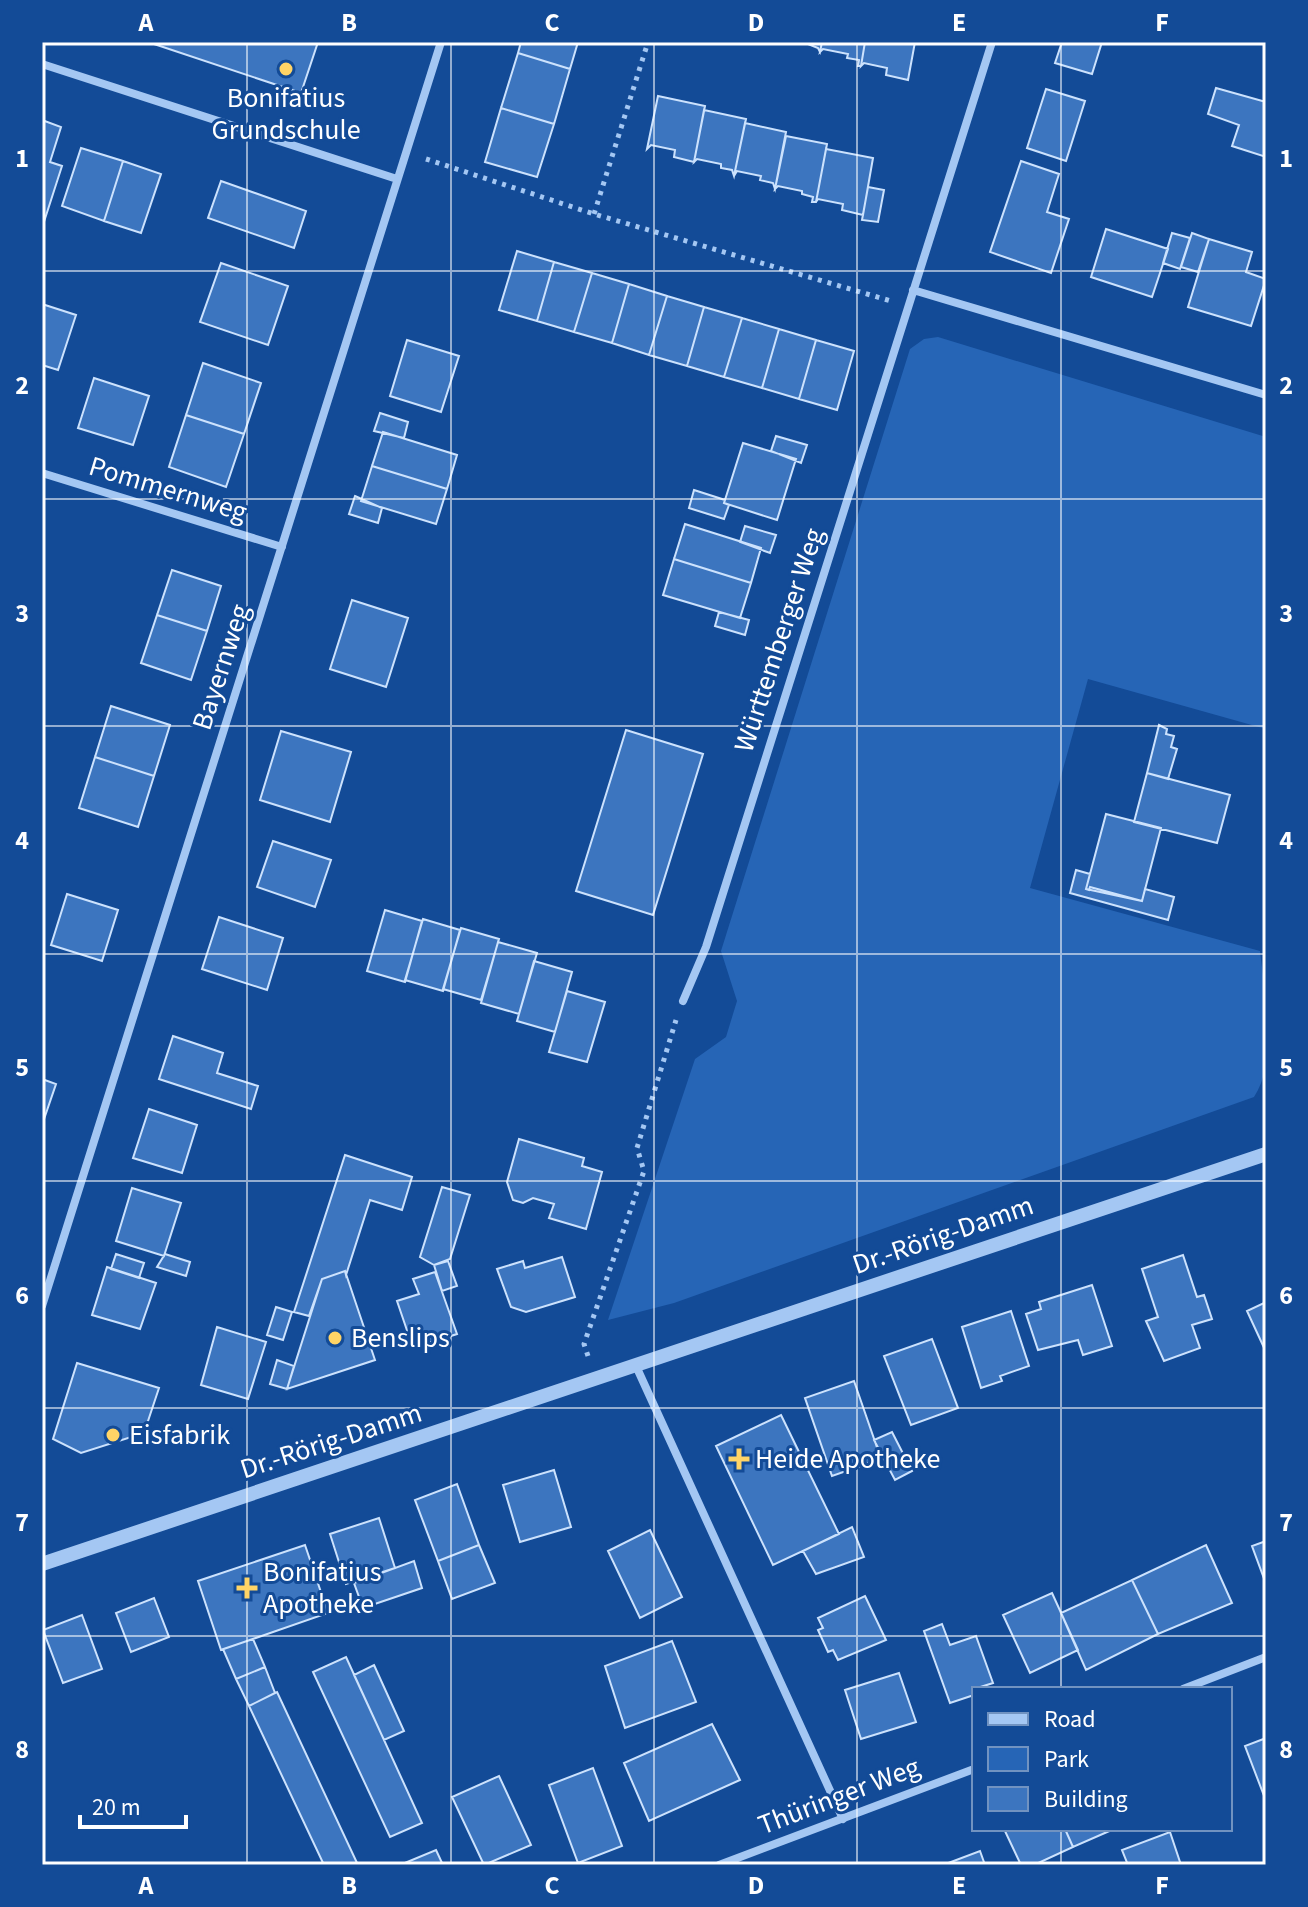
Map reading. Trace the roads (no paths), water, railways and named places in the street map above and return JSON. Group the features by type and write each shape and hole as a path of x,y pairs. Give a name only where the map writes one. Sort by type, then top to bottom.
{"street":[{"name":"Bayernweg","path":"42,1306 441,42"},
{"name":"Württemberger Weg","path":"683,1001 706,947 992,42"},
{"path":"42,64 397,179"},
{"path":"913,290 1266,395"},
{"name":"Pommernweg","path":"42,473 282,547"},
{"name":"Dr.-Rörig-Damm","path":"42,1564 1266,1154"},
{"path":"636,1366 843,1819"},
{"path":"1188,1687 1266,1657"},
{"name":"Thüringer Weg","path":"719,1865 972,1770"}],"place":[{"name":"Bonifatius Grundschule","path":"286,69"},
{"name":"Benslips","path":"335,1338"},
{"name":"Eisfabrik","path":"113,1435"},
{"name":"Heide Apotheke","path":"739,1459"},
{"name":"Bonifatius Apotheke","path":"247,1588"}]}
